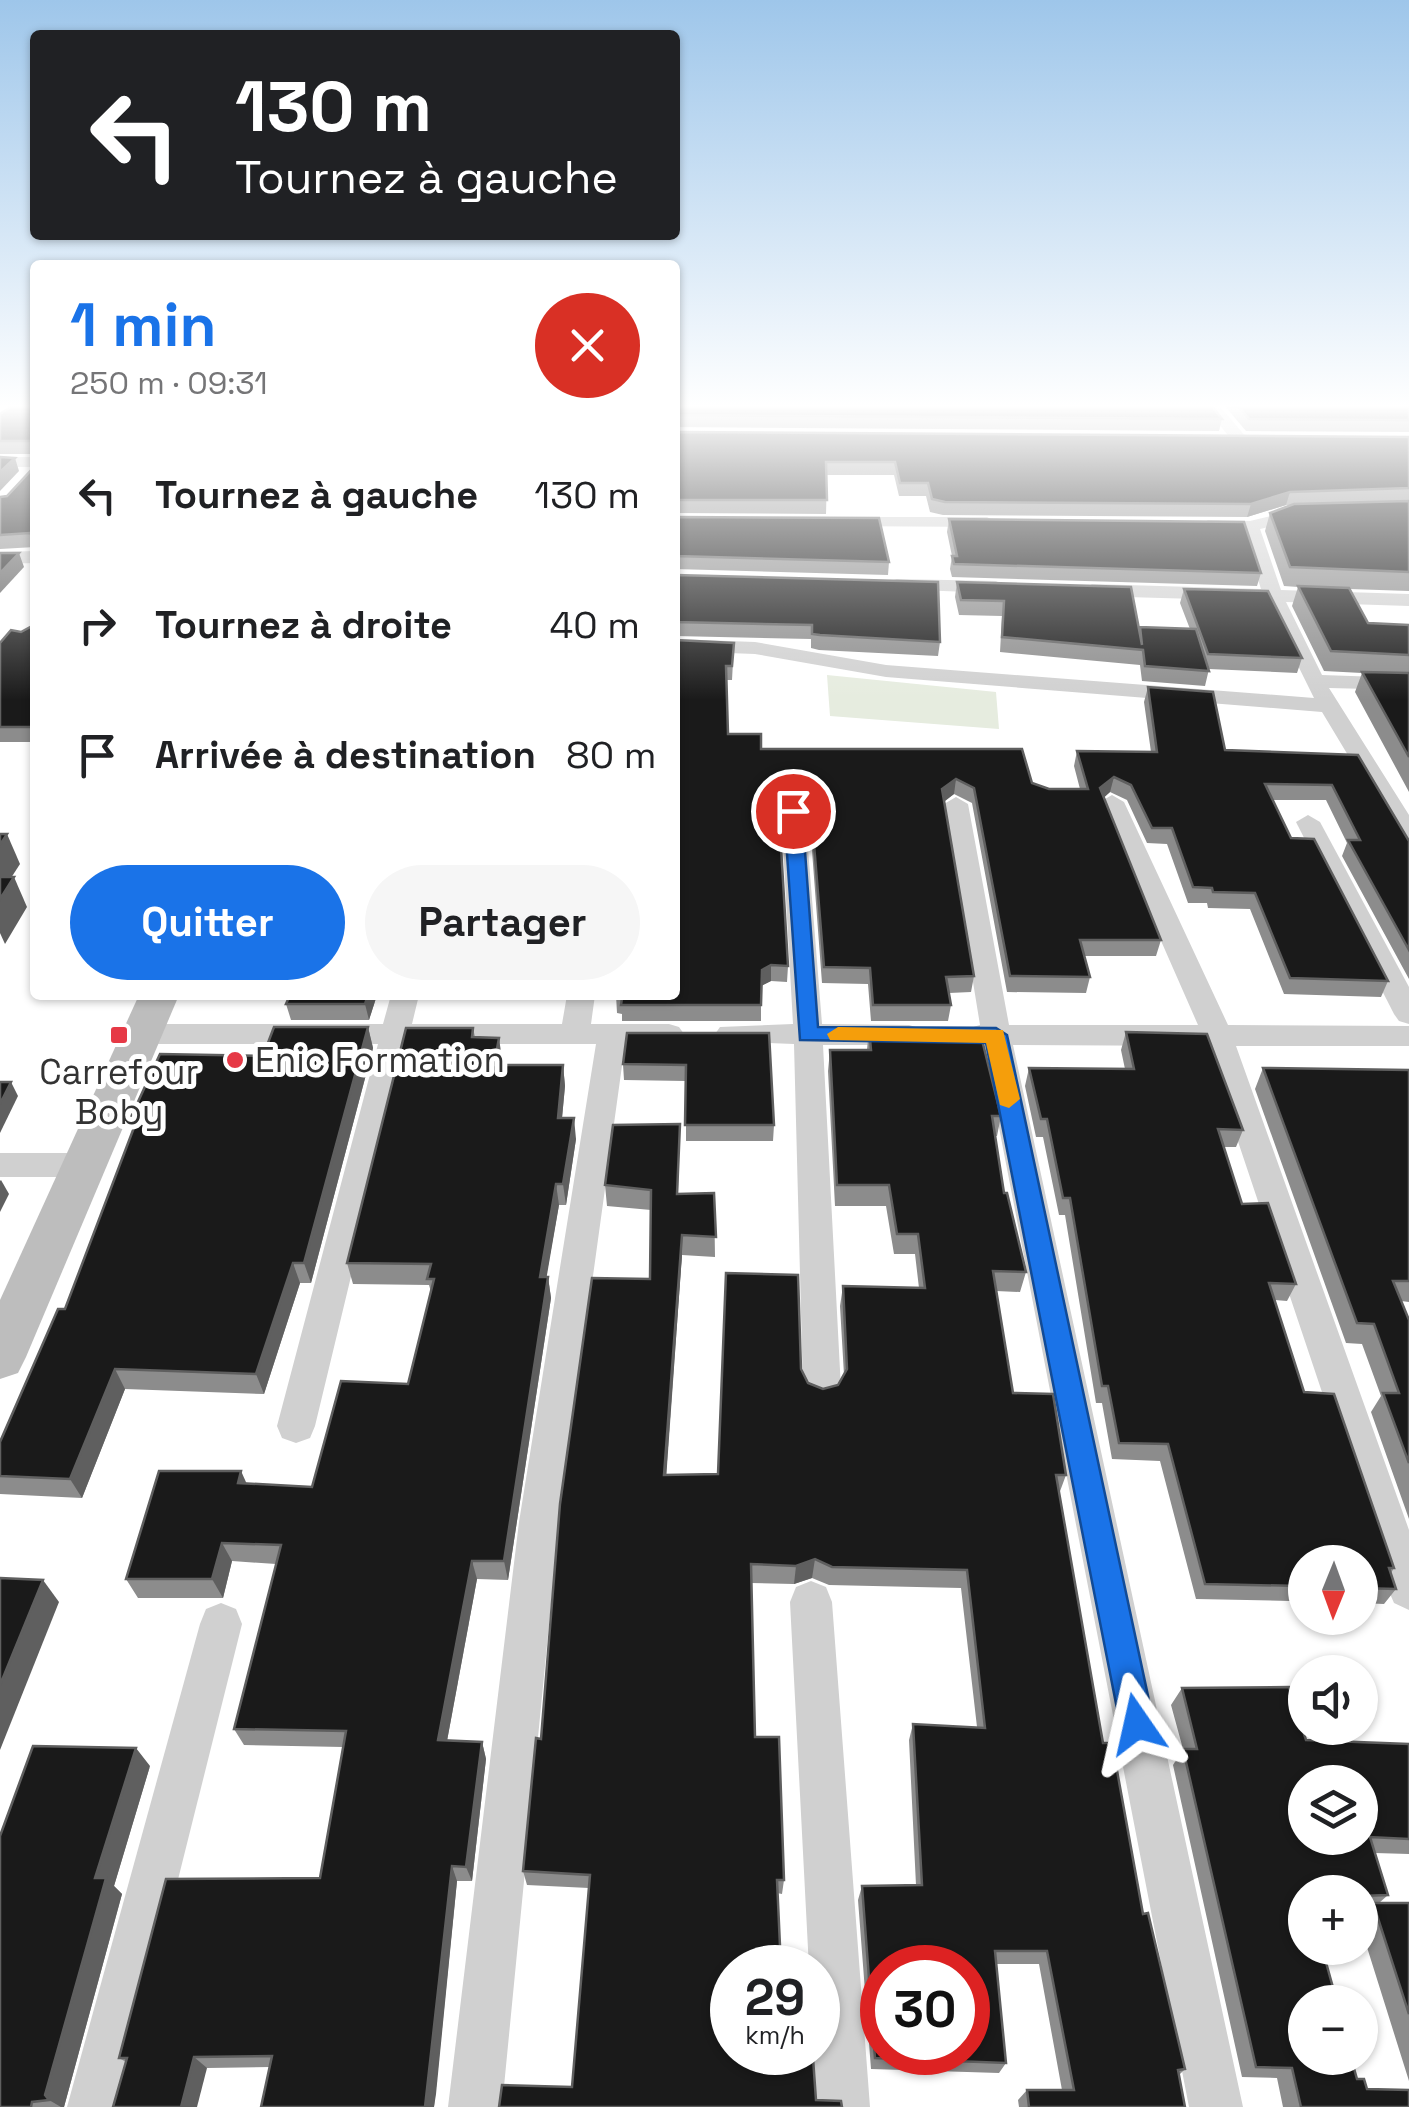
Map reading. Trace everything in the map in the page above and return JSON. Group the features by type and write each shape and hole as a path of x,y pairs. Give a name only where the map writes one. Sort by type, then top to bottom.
{"street":[{"path":"1193,525 1250,526 1286,514 1320,511"},
{"path":"829,522 1002,522"},
{"path":"1250,526 1273,595 1314,681 1409,835"},
{"path":"0,558 30,557"},
{"path":"868,584 1022,588"},
{"path":"1080,590 1409,600"},
{"path":"680,646 755,648 886,671 1328,706"},
{"path":"1314,681 1409,684"},
{"path":"1112,802 1217,1034 1409,1589"},
{"path":"956,804 964,1035 1216,2107"},
{"path":"793,811 808,1034 822,1388"},
{"path":"1308,822 1409,1014"},
{"path":"296,1426 404,1000"},
{"path":"475,2107 594,1034 583,1000"},
{"path":"0,1357 151,1014 396,1034 1409,1036"},
{"path":"0,1164 84,1165"},
{"path":"811,1602 843,2107"},
{"path":"94,2107 221,1624"}],"shaded area":[{"path":"827,675 996,692 999,729 830,716"}],"building":[{"path":"0,503 30,503 30,533 0,535"},
{"path":"1409,503 1409,572 1290,567 1270,513 1294,504"},
{"path":"680,517 879,518 889,562 680,556"},
{"path":"949,519 1244,522 1261,573 954,564 952,556 957,556"},
{"path":"0,553 19,553 0,573"},
{"path":"680,575 938,582 940,642 812,634 812,625 680,622"},
{"path":"957,582 1131,587 1142,645 1140,627 1196,629 1209,671 1145,666 1143,650 1002,637 1004,601 961,600"},
{"path":"1298,586 1349,588 1368,623 1409,625 1409,655 1331,651"},
{"path":"1184,589 1268,591 1302,658 1208,654"},
{"path":"30,627 30,727 0,727 0,643 11,630 21,632"},
{"path":"680,640 734,643 732,666 726,666 728,734 761,734 761,749 1022,749 1032,783 1049,789 1088,789 1077,751 1157,752 1148,687 1213,692 1225,750 1358,755 1409,841 1409,950 1348,840 1360,840 1332,785 1265,784 1291,838 1314,839 1388,981 1290,978 1255,893 1213,892 1212,888 1193,887 1172,828 1152,828 1131,785 1114,777 1100,788 1161,940 1080,940 1090,977 1010,976 974,788 956,779 942,789 974,976 946,977 951,1005 873,1005 870,968 824,967 810,795 796,786 778,796 788,966 771,965 762,970 761,1005 621,1005 622,1000 680,1000"},
{"path":"1362,672 1409,673 1409,757"},
{"path":"0,877 14,877 0,899"},
{"path":"288,1000 366,1000 365,1004 286,1004"},
{"path":"274,1027 368,1027 304,1263 293,1263 256,1374 115,1369 70,1479 0,1476 0,1442 58,1309 65,1309 138,1117 131,1117 160,1054 263,1056"},
{"path":"406,1028 473,1028 472,1037 499,1038 494,1065 563,1065 558,1118 574,1118 563,1184 556,1184 540,1277 548,1277 504,1561 472,1561 438,1740 482,1742 466,1867 452,1866 425,2107 261,2107 272,2056 194,2057 181,2107 113,2107 127,2058 119,2058 166,1879 320,1878 346,1731 234,1729 281,1545 222,1543 212,1579 126,1579 159,1471 241,1471 238,1483 312,1487 341,1381 408,1384 434,1279 427,1279 431,1264 347,1263"},
{"path":"869,1028 979,1028 1001,1116 992,1116 1004,1193 1026,1272 993,1271 1013,1393 1053,1394 1066,1475 1056,1475 1103,1743 1112,1743 1143,1914 1148,1913 1185,2069 1178,2070 1185,2107 1029,2107 1027,2090 1074,2090 1047,1951 995,1951 1006,2063 990,2062 990,1945 866,1945 862,1886 922,1885 913,1724 985,1728 967,1570 832,1567 815,1559 796,1566 751,1564 755,1737 779,1737 784,1880 777,1880 780,1945 710,1945 710,2075 814,2075 816,2100 841,2101 842,2107 499,2107 502,2085 572,2087 590,1875 523,1871 536,1738 541,1739 560,1504 592,1278 650,1279 651,1190 605,1185 613,1125 680,1124 677,1194 714,1193 716,1237 682,1235 664,1475 718,1474 726,1273 798,1275 801,1369 808,1383 823,1389 838,1385 847,1369 843,1286 925,1288 918,1234 897,1234 889,1185 837,1185 830,1050 871,1050"},
{"path":"1126,1032 1207,1034 1243,1130 1218,1129 1242,1204 1268,1203 1296,1284 1269,1283 1304,1392 1334,1394 1394,1568 1389,1568 1396,1589 1378,1588 1378,1545 1288,1545 1288,1586 1205,1584 1168,1444 1119,1443 1108,1386 1102,1386 1070,1198 1063,1198 1047,1119 1041,1119 1029,1068 1134,1069"},
{"path":"627,1033 769,1033 774,1125 685,1125 686,1065 623,1064"},
{"path":"1263,1068 1409,1070 1409,1281 1393,1281 1409,1320 1409,1463 1383,1393 1399,1393 1374,1324 1357,1323"},
{"path":"0,1082 11,1082 0,1104"},
{"path":"0,1578 43,1580 0,1685"},
{"path":"1288,1687 1288,1745 1409,1744 1409,1839 1378,1837 1378,1765 1288,1765 1288,1855 1376,1855 1388,1895 1378,1895 1378,1875 1288,1875 1288,1965 1327,1965 1332,1985 1288,1985 1288,2068 1256,2067 1183,1749 1197,1749 1182,1688"},
{"path":"33,1746 136,1748 95,1878 106,1878 45,2095 49,2100 32,2102 31,2107 0,2107 0,1836"},
{"path":"1378,1903 1409,1903 1409,2014 1378,1918"},
{"path":"1294,2075 1356,2075 1357,2079 1364,2079 1367,2089 1409,2090 1409,2107 1301,2107"}],"slow traffic":[{"path":"838,1034 996,1035 1009,1099"}],"place":[{"name":"Carrefour Boby","path":"119,1035"},
{"name":"Enic Formation","path":"235,1060"}],"route":[{"path":"793,811 808,1034 996,1035 1137,1724"}]}
